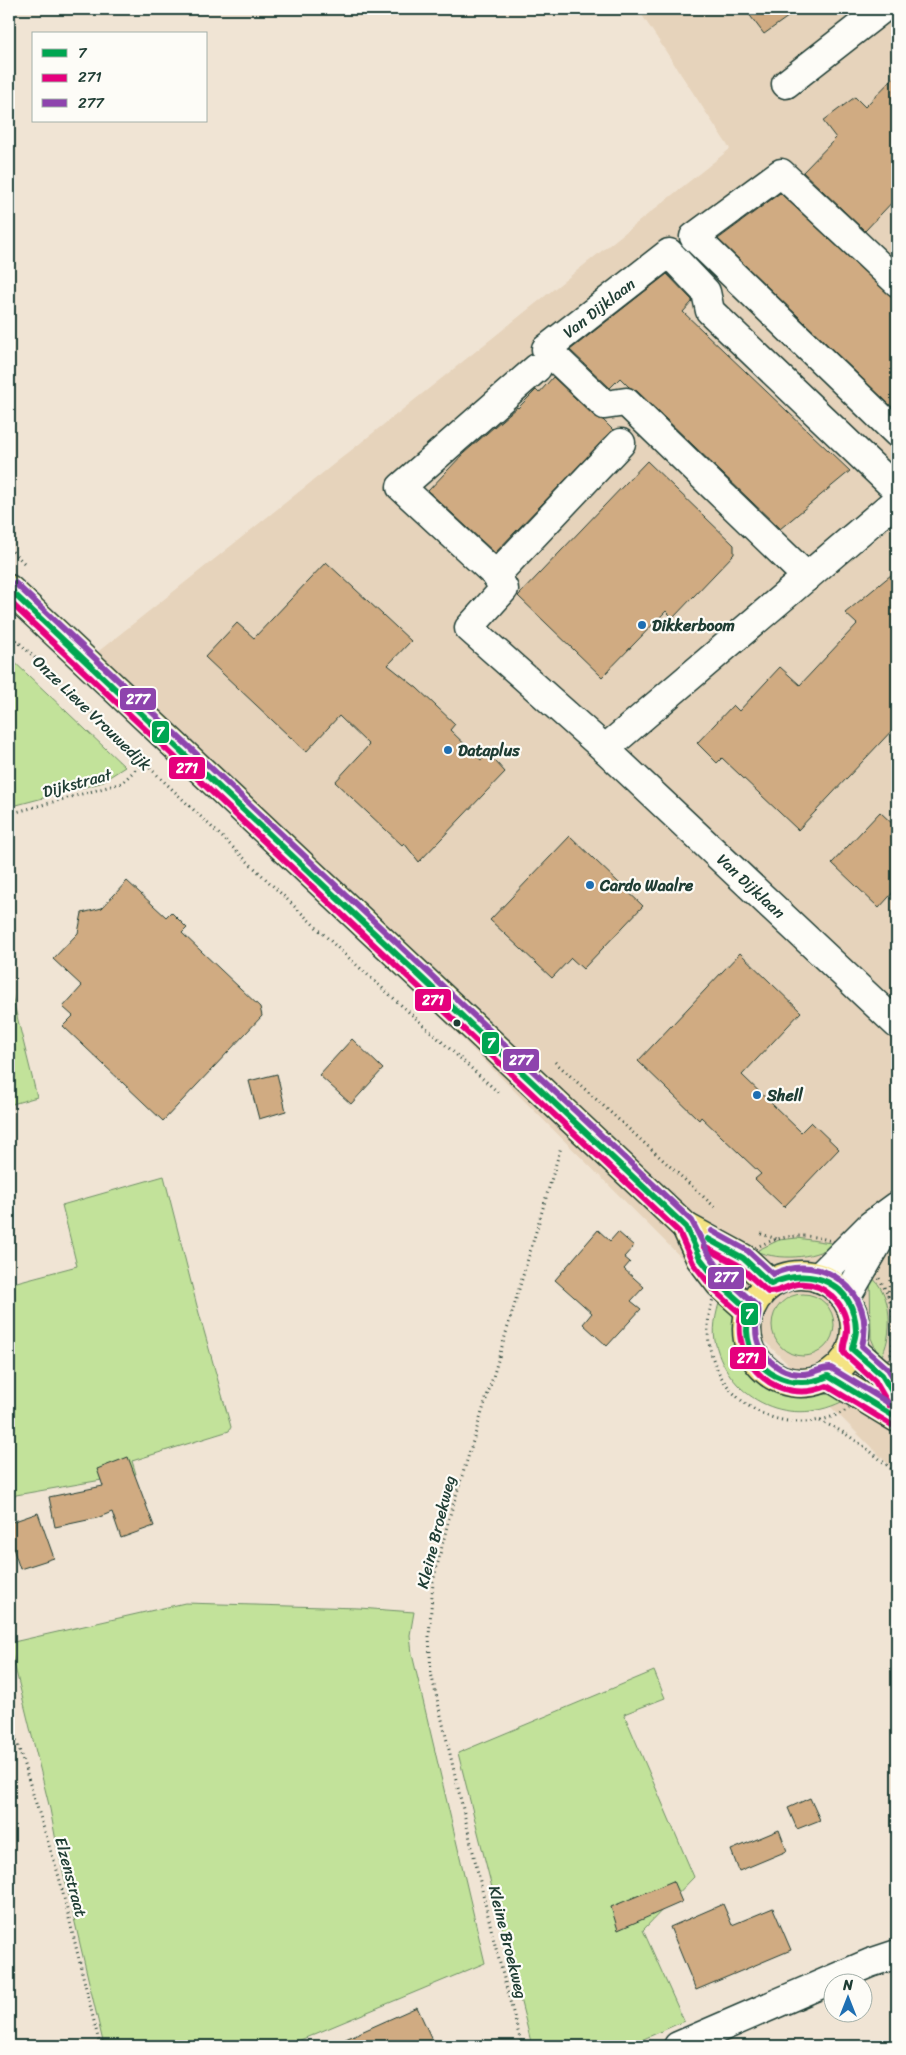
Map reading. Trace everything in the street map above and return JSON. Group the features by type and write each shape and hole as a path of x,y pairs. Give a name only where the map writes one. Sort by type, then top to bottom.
{"main road":[{"name":"Onze Lieve Vrouwedijk","path":"9,589 686,1227 743,1258 771,1284"},
{"name":"Onze Lieve Vrouwedijk","path":"686,1227 700,1258 720,1284 750,1311"},
{"path":"802,1275 818,1278 833,1285 846,1298 854,1314 856,1332 852,1350 842,1365 828,1376 810,1382 792,1382 774,1376 760,1364 750,1348 747,1329 750,1311 759,1295 771,1284 786,1277 802,1275"},
{"path":"852,1350 882,1375 897,1400"},
{"path":"828,1376 897,1418"}],"street":[{"path":"786,84 882,9"},
{"path":"897,282 781,173 694,238 897,433"},
{"name":"Van Dijklaan","path":"807,577 626,402 605,405 546,349 668,253 706,292 710,311 897,490"},
{"path":"537,368 401,487 496,575 621,442"},
{"path":"605,749 897,500"},
{"name":"Van Dijklaan","path":"496,575 504,589 468,628 605,749 897,1024"},
{"path":"846,1298 856,1256 871,1224 897,1208"},
{"path":"818,1278 856,1256"},
{"path":"678,2046 870,1963 897,1954"}],"path":[{"name":"Onze Lieve Vrouwedijk","path":"9,632 340,950 502,1095"},
{"name":"Dijkstraat","path":"9,814 122,783 166,739"},
{"path":"639,1138 722,1214"},
{"path":"553,1141 567,1154"},
{"name":"Kleine Broekweg","path":"522,2046 494,1941 433,1683 429,1636 433,1582 449,1518 493,1377 560,1148"},
{"path":"760,1234 777,1240"},
{"path":"797,1236 817,1238 838,1244 856,1256 876,1274 888,1297 893,1316 894,1336 890,1356 882,1375 870,1391 847,1410 819,1420 798,1422 778,1419 758,1411 740,1400 726,1384 713,1360 709,1346 708,1325 711,1305 720,1284 730,1268 751,1250 777,1240 797,1236"},
{"path":"894,1336 897,1343"},
{"path":"819,1420 843,1430 897,1474"},
{"name":"Elzenstraat","path":"9,1717 60,1876 100,2046"}],"shaded area":[{"path":"638,9 897,9 897,1473 85,662 730,149"}],"green space":[{"path":"9,657 125,767 100,783 9,807"},
{"path":"9,984 37,1097 9,1105"},
{"path":"164,1176 197,1306 231,1427 229,1431 132,1461 136,1474 16,1495 9,1504 9,1284 77,1266 62,1205"},
{"path":"797,1238 831,1243 832,1246 815,1254 796,1257 767,1255 758,1252 758,1250 779,1240"},
{"path":"870,1276 883,1293 889,1315 888,1339 880,1359 871,1338"},
{"path":"722,1292 734,1316 736,1345 739,1356 746,1368 753,1374 788,1390 811,1394 830,1394 847,1399 826,1408 805,1412 785,1410 766,1404 748,1394 734,1380 722,1362 715,1341 715,1322"},
{"path":"803,1294 815,1297 825,1303 831,1313 834,1325 831,1337 825,1347 815,1353 803,1356 791,1353 781,1347 775,1337 772,1325 775,1313 781,1303 791,1297"},
{"path":"185,1603 359,1608 414,1612 410,1635 412,1654 485,1963 286,2046 104,2046 50,1809 9,1643"},
{"path":"654,1671 665,1698 624,1714 694,1877 643,1930 684,2021 628,2046 532,2046 458,1753"}],"building":[{"path":"745,9 799,9 764,34"},
{"path":"897,74 897,197 865,231 803,172 836,138 823,121 855,97 865,107"},
{"path":"780,193 897,302 897,412 718,239"},
{"path":"667,274 692,300 683,312 850,471 780,529 637,391 629,387 620,378 610,388 570,350"},
{"path":"553,377 594,416 603,420 613,430 495,553 428,491 464,453 518,408 536,390 539,393"},
{"path":"647,461 734,545 734,554 673,618 666,611 602,677 518,596"},
{"path":"326,562 411,641 388,665 417,688 455,724 450,730 481,760 488,753 505,772 419,862 404,843 402,845 335,782 369,745 339,716 306,752 205,657 237,623 254,638"},
{"path":"897,570 897,725 798,830 722,758 717,763 697,743 733,705 739,711 780,667 800,685 857,624 845,613"},
{"path":"880,812 897,828 897,888 879,908 832,863"},
{"path":"570,836 643,906 583,969 571,958 552,978 490,920"},
{"path":"127,881 166,917 171,912 187,928 182,933 260,1007 262,1016 163,1121 63,1026 73,1016 63,1007 82,986 53,959 78,933 82,913 102,908"},
{"path":"740,953 801,1012 742,1075 801,1132 811,1122 839,1149 784,1207 755,1179 761,1174 701,1117 699,1120 638,1061"},
{"path":"352,1039 383,1069 351,1104 319,1075"},
{"path":"277,1074 286,1111 259,1119 249,1081"},
{"path":"598,1230 610,1241 618,1232 634,1246 624,1257 630,1262 624,1269 644,1287 631,1301 641,1309 607,1346 583,1324 592,1313 555,1280"},
{"path":"128,1457 154,1526 121,1538 112,1512 97,1518 55,1527 49,1497 103,1486 97,1469"},
{"path":"38,1513 54,1558 20,1569 9,1536 9,1523"},
{"path":"810,1798 820,1820 797,1829 788,1808"},
{"path":"779,1830 787,1851 739,1871 731,1850"},
{"path":"673,1881 682,1902 618,1930 611,1907"},
{"path":"723,1904 732,1925 773,1908 791,1950 696,1990 670,1927"},
{"path":"417,2007 435,2046 330,2046"}],"transit line":[{"name":"277","path":"15,583 692,1221 708,1253 726,1278 758,1307 757,1338 760,1347 770,1361 792,1373 805,1374 831,1368 897,1408"},
{"name":"7","path":"9,589 686,1227 700,1258 720,1284 750,1311 747,1331 750,1346 764,1368 775,1376 801,1382 815,1381 828,1376 897,1418"},
{"name":"271","path":"9,601 679,1232 693,1263 714,1290 741,1314 740,1333 743,1350 751,1365 762,1377 776,1386 792,1391 809,1391 827,1386 892,1425"},
{"name":"277","path":"712,1231 748,1251 773,1274 792,1268 810,1268 827,1272 842,1281 853,1293 861,1309 864,1326 862,1346 888,1369 897,1383"},
{"name":"7","path":"708,1239 743,1258 771,1284 786,1279 815,1278 828,1282 839,1290 848,1300 854,1314 856,1335 852,1349 882,1375 897,1400"},
{"name":"271","path":"704,1247 738,1265 768,1292 798,1284 808,1284 832,1296 838,1303 846,1320 847,1330 844,1353 875,1381 889,1405"}],"place":[{"name":"Dikkerboom","path":"642,625"},
{"name":"Dataplus","path":"448,750"},
{"name":"Cardo Waalre","path":"590,885"},
{"name":"Shell","path":"757,1095"}]}
